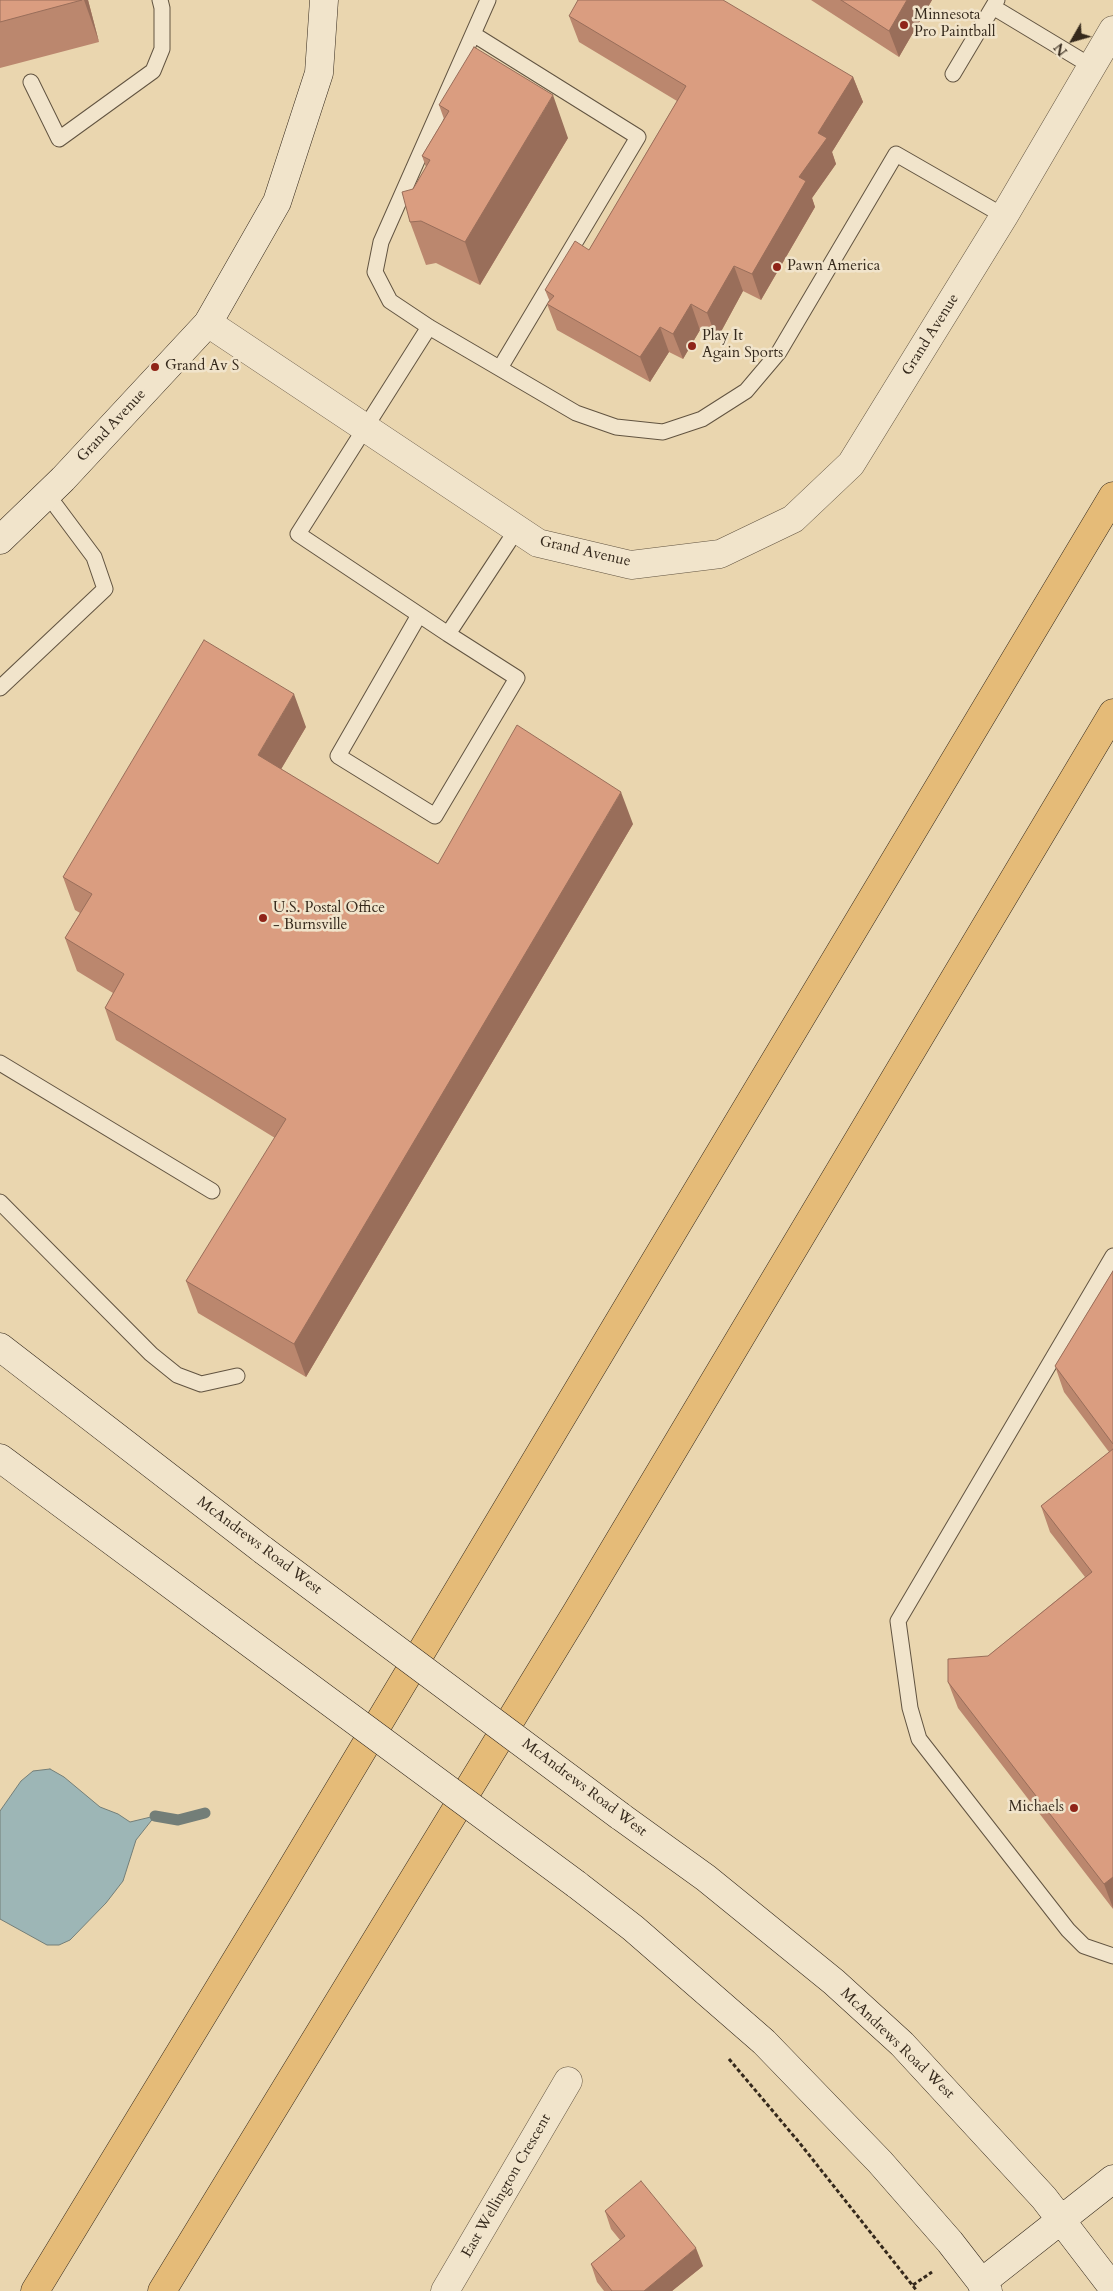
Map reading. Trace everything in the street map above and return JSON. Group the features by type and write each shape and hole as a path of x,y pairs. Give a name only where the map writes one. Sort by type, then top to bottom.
{"highway":[{"path":"34,2291 277,1893 1113,496"},
{"path":"162,2291 576,1613 1113,712"}],"main road":[{"path":"208,323 277,202 319,73 324,0"},
{"name":"Grand Avenue","path":"0,540 47,494 208,323 538,543 631,565 720,554 793,520 851,464 1004,216 1113,30"},
{"name":"McAndrews Road West","path":"0,1347 263,1550 706,1878 834,1982 896,2038 968,2114 1061,2220 1110,2287"},
{"path":"0,1458 633,1928 764,2042 880,2162 950,2242 984,2287 1061,2220 1113,2180"},
{"name":"East Wellington Crescent","path":"445,2291 568,2081"}],"lane":[{"path":"31,82 59,138 153,70 162,49 162,8 160,0"},
{"path":"488,0 381,242 376,272 390,301 429,327 576,413 616,427 663,432 702,420 746,391 779,352 896,154 1004,216"},
{"path":"953,74 995,4 1091,66"},
{"path":"473,34 638,137 500,368"},
{"path":"419,615 338,756 435,816 517,678 298,534 429,327"},
{"path":"0,688 105,589 94,557 47,494"},
{"path":"448,634 517,529"},
{"path":"0,1063 212,1191"},
{"path":"0,1202 151,1354 177,1375 202,1384 237,1376"},
{"path":"1113,1256 898,1621 910,1708 919,1739 1068,1930 1084,1946 1113,1956"}],"path":[{"path":"722,2051 798,2141 917,2291"}],"water":[{"path":"50,1769 64,1777 100,1807 118,1814 130,1822 155,1816 136,1840 123,1881 106,1903 70,1940 59,1945 47,1945 0,1919 0,1811 21,1781 33,1771"}],"building":[{"path":"0,0 82,0 0,22"},
{"path":"578,0 723,0 853,77 818,133 827,138 799,177 806,181 752,274 734,266 707,313 691,304 673,334 660,327 640,357 547,304 554,296 545,290 575,241 589,250 686,86 569,16"},
{"path":"841,0 907,0 889,31"},
{"path":"474,47 553,95 465,242 421,221 410,222 402,192 413,189 430,160 422,156 449,111 439,105"},
{"path":"204,640 294,694 258,755 438,864 517,725 621,792 294,1344 186,1281 286,1119 105,1008 124,974 65,938 92,894 63,877"},
{"path":"1113,1271 1113,1444 1055,1366"},
{"name":"Michaels","path":"1113,1449 1113,1877 1104,1884 948,1682 948,1659 988,1656 1092,1572 1041,1506"},
{"path":"641,2181 696,2248 644,2291 612,2291 591,2264 625,2236 605,2211"}],"waterway":[{"path":"155,1816 178,1820 205,1813"}],"place":[{"name":"Minnesota Pro Paintball","path":"904,25"},
{"name":"Pawn America","path":"777,267"},
{"name":"Play It Again Sports","path":"692,346"},
{"name":"Grand Av S","path":"155,367"},
{"name":"U.S. Postal Office - Burnsville","path":"263,918"},
{"name":"Michaels","path":"1074,1808"}]}
